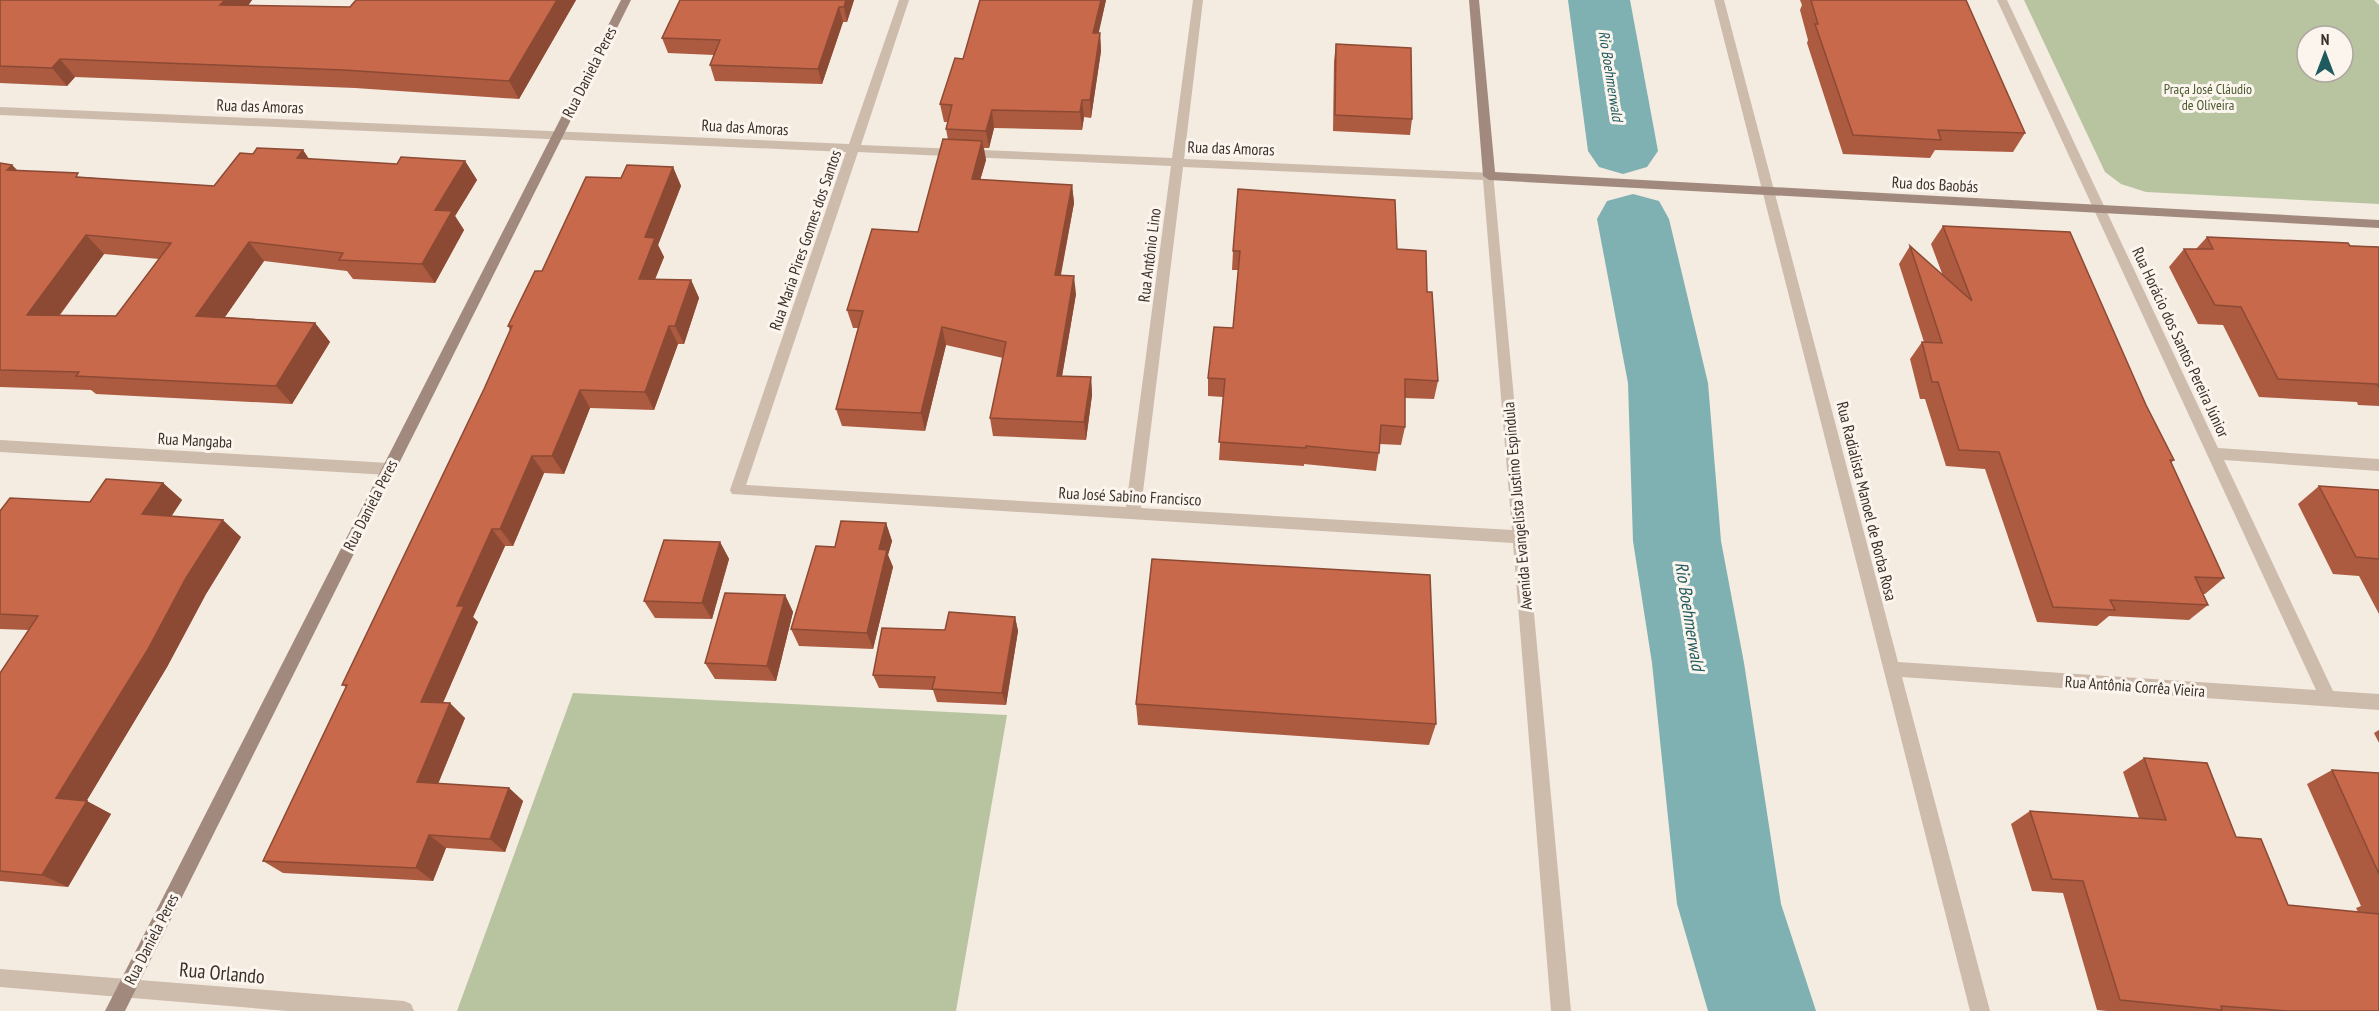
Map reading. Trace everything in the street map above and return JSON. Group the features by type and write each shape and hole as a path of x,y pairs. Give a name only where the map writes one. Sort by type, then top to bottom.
{"street":[{"name":"Rua Daniela Peres","path":"115,1011 626,0"},
{"name":"Rua Maria Pires Gomes dos Santos","path":"737,490 904,0"},
{"name":"Rua Antônio Lino","path":"1133,514 1198,0"},
{"name":"Avenida Evangelista Justino Espíndula","path":"1474,0 1561,1011"},
{"name":"Rua Radialista Manoel de Borba Rosa","path":"1719,0 1980,1011"},
{"name":"Rua Horácio dos Santos Pereira Júnior","path":"2002,0 2328,699"},
{"name":"Rua das Amoras","path":"0,111 1489,176"},
{"name":"Rua dos Baobás","path":"1489,176 2379,224"},
{"name":"Rua Mangaba","path":"0,446 388,469"},
{"path":"2214,454 2379,465"},
{"name":"Rua José Sabino Francisco","path":"737,490 1520,537"},
{"name":"Rua Antônia Corrêa Vieira","path":"1892,669 2379,702"},
{"name":"Rua Orlando","path":"0,978 404,1011"}],"green space":[{"name":"Praça José Cláudio de Oliveira","path":"2024,0 2374,0 2379,5 2379,204 2146,192 2121,184 2105,172"},
{"path":"573,693 1007,715 956,1011 457,1011"}],"building":[{"path":"0,0 225,0 220,5 350,7 356,0 557,0 509,81 344,70 60,59 52,68 0,66"},
{"path":"680,0 846,0 844,7 839,7 818,69 710,65 720,40 662,38"},
{"path":"980,0 1101,0 1093,33 1100,33 1090,100 1082,100 1080,112 992,110 986,131 946,129 952,105 940,104 955,58 963,59"},
{"path":"1811,0 1966,0 2025,133 1938,130 1941,140 1853,135 1815,24 1818,24"},
{"path":"1336,44 1411,48 1412,119 1335,115"},
{"path":"943,139 982,141 972,179 1072,185 1055,275 1074,276 1057,376 1091,377 1084,422 990,418 1006,342 942,327 921,413 836,409 863,311 847,310 872,229 918,232"},
{"path":"257,148 303,150 297,158 397,164 401,157 465,161 435,210 452,211 422,264 339,260 343,253 249,242 196,316 315,323 276,386 76,376 79,372 0,370 0,163 12,165 7,170 78,173 76,177 214,186 240,153 253,154","holes":["86,235 171,243 116,316 27,315"]},
{"path":"627,165 673,167 645,237 655,238 639,279 691,280 675,326 669,326 645,392 580,390 552,456 532,456 500,529 492,529 457,606 464,606 421,702 450,703 417,782 509,788 490,839 429,835 416,868 263,861 347,685 342,685 484,389 512,326 508,326 535,271 542,271 586,177 621,178"},
{"path":"1238,189 1395,200 1397,249 1426,251 1427,292 1432,292 1438,381 1405,379 1405,427 1381,425 1379,453 1306,446 1306,448 1219,442 1225,379 1208,378 1214,327 1233,328 1240,251 1233,251"},
{"path":"1943,226 2070,232 2146,405 2174,460 2170,460 2224,578 2195,577 2208,605 2110,600 2115,610 2053,607 1999,452 1959,450 1938,382 1932,382 1922,342 1942,343 1910,246 1972,301"},
{"path":"2207,237 2348,243 2350,246 2379,247 2379,387 2377,384 2278,379 2241,307 2215,305 2184,249 2213,249"},
{"path":"106,479 163,483 142,514 223,520 186,578 147,651 56,798 87,801 42,875 0,871 0,673 38,616 0,614 0,511 10,498 90,502"},
{"path":"2319,486 2379,490 2379,559 2356,557"},
{"path":"841,521 886,523 879,549 887,550 867,633 791,629 816,546 835,547"},
{"path":"664,540 720,542 702,603 644,601"},
{"path":"1152,559 1430,575 1436,724 1136,704"},
{"path":"725,593 785,595 767,666 705,663"},
{"path":"949,612 1015,617 1002,693 932,689 935,677 873,675 882,628 945,630"},
{"path":"2144,758 2207,763 2236,837 2261,839 2288,905 2379,914 2379,1011 2288,1011 2221,1006 2222,1010 2120,1000 2083,881 2052,879 2030,811 2166,820"},
{"path":"2332,770 2379,773 2379,874"}],"waterway":[{"name":"Rio Boehmerwald","path":"1599,0 1623,151"},
{"name":"Rio Boehmerwald","path":"1633,219 1668,383 1677,541 1698,663 1729,904 1762,1011"}]}
